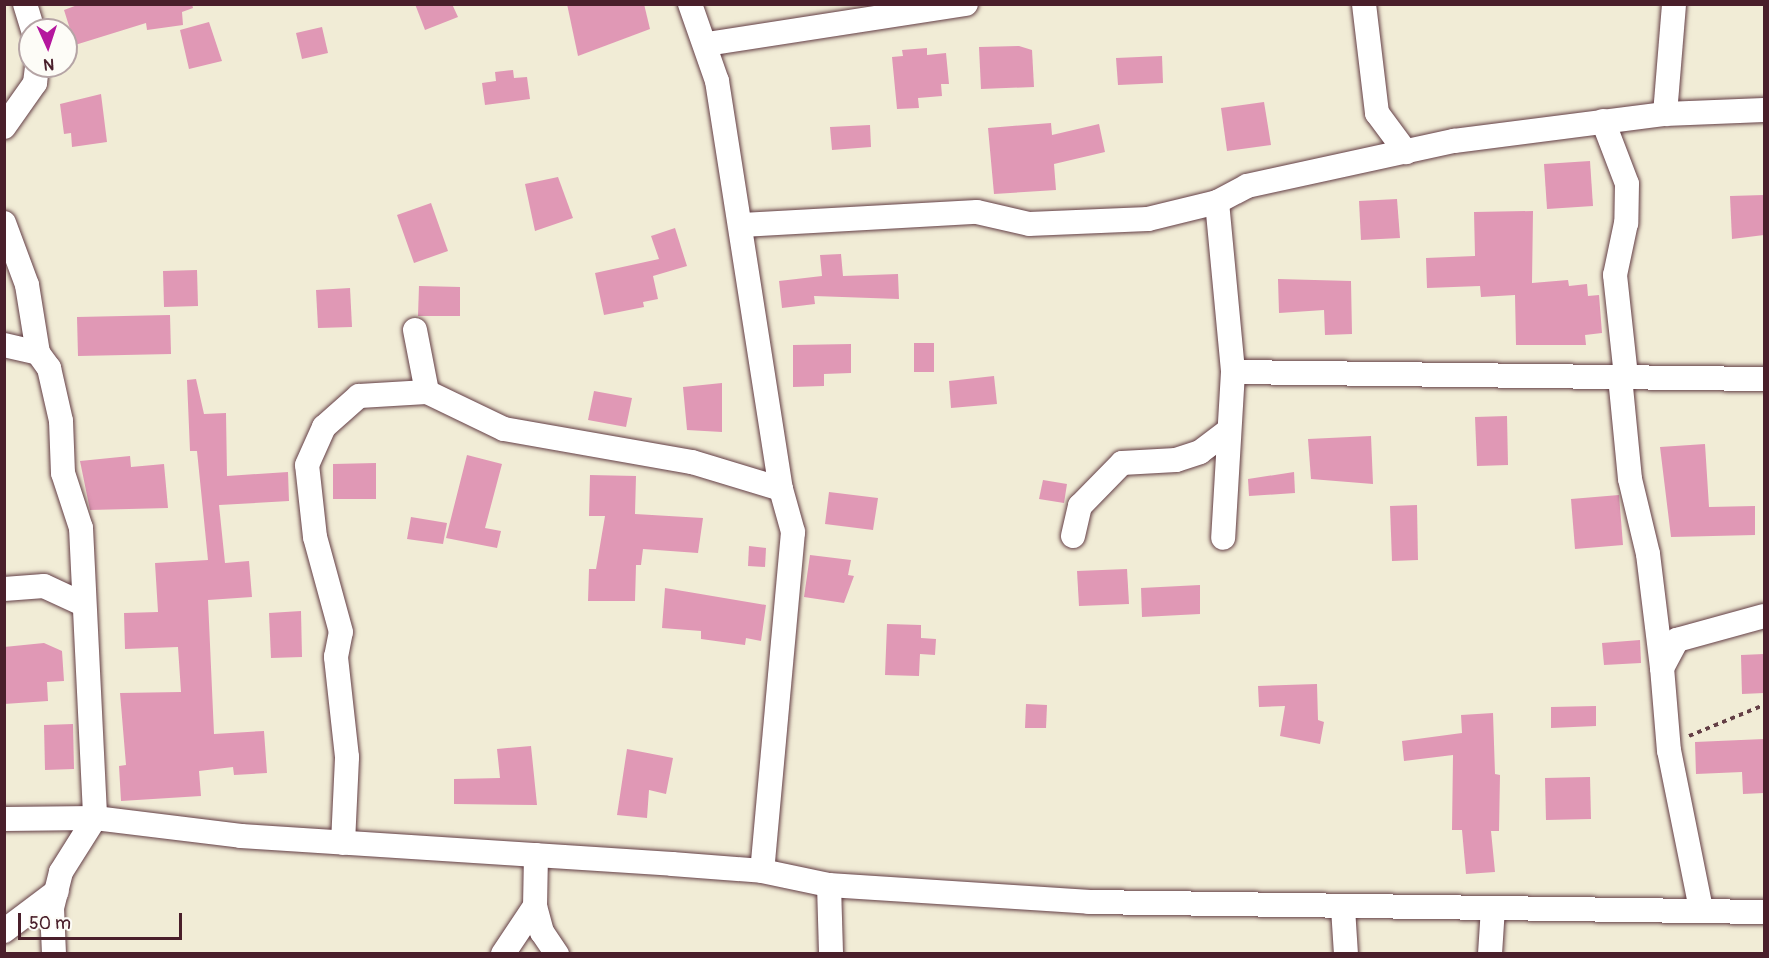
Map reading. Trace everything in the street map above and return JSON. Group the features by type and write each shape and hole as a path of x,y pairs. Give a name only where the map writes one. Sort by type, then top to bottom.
{"street":[{"path":"690,4 707,44 742,225 781,489 793,532 762,871"},
{"path":"707,44 966,4"},
{"path":"1364,4 1377,113 1406,152"},
{"path":"1665,114 1674,4"},
{"path":"4,128 35,83 36,78"},
{"path":"742,225 977,212 1029,224 1148,219 1217,202 1247,186 1406,152 1603,121 1665,114 1764,110"},
{"path":"1603,121 1627,184 1626,223 1615,275 1630,479 1648,554 1662,668 1669,751 1701,909"},
{"path":"1217,202 1233,372 1223,538"},
{"path":"4,223 27,285 38,353 57,390 63,473 81,528 95,818 74,843 57,891 54,954"},
{"path":"415,330 427,392"},
{"path":"4,345 38,353"},
{"path":"1233,372 1764,378"},
{"path":"343,843 347,757 336,657 341,632 315,537 307,465 324,427 359,396 427,392 504,429 692,462 781,489"},
{"path":"1073,536 1080,506 1122,463 1176,460 1200,452 1229,430"},
{"path":"4,589 44,586 83,604"},
{"path":"1662,668 1677,640 1764,616"},
{"path":"4,819 95,818 343,843 762,871 829,885 1089,902 1342,908 1701,909 1764,912"},
{"path":"536,855 536,906 542,932 557,954"},
{"path":"829,885 831,954"},
{"path":"4,931 57,891"},
{"path":"503,954 536,906"},
{"path":"1342,908 1346,954"},
{"path":"1490,954 1493,908"}],"path":[{"path":"1669,751 1692,733 1722,726 1764,705"}],"building":[{"path":"80,4 192,4 193,8 182,12 183,25 147,30 146,23 78,44 78,18 67,18 64,10"},
{"path":"415,4 452,4 458,17 425,30"},
{"path":"567,4 644,4 650,29 578,56"},
{"path":"209,22 222,61 189,69 180,30"},
{"path":"322,27 328,53 302,59 296,33"},
{"path":"1019,46 1032,50 1034,87 981,89 979,47"},
{"path":"927,48 927,55 946,53 949,84 941,84 942,96 918,98 919,108 897,109 892,57 903,56 902,50"},
{"path":"1162,56 1163,83 1118,85 1116,58"},
{"path":"513,70 514,78 527,77 530,99 485,105 482,83 496,81 495,72"},
{"path":"101,94 107,142 72,147 71,133 64,134 60,104"},
{"path":"1264,102 1271,145 1227,151 1221,108"},
{"path":"1051,123 1052,135 1099,124 1105,152 1054,164 1056,190 994,194 988,128"},
{"path":"870,125 871,147 832,150 830,127"},
{"path":"1590,161 1593,206 1547,209 1544,164"},
{"path":"558,177 573,218 535,231 525,184"},
{"path":"1764,195 1764,235 1732,239 1730,196"},
{"path":"1397,199 1400,238 1361,240 1359,201"},
{"path":"431,203 448,251 414,263 397,215"},
{"path":"1533,211 1532,283 1568,280 1569,286 1587,284 1588,296 1599,295 1602,333 1585,335 1586,345 1516,345 1515,295 1481,297 1480,286 1427,288 1426,258 1475,256 1474,212"},
{"path":"675,228 687,266 653,276 658,299 643,302 644,307 604,315 595,273 659,259 651,236"},
{"path":"841,254 843,276 898,274 899,299 814,296 815,304 782,308 779,281 822,276 820,255"},
{"path":"197,270 198,306 164,307 163,271"},
{"path":"1278,279 1351,281 1352,334 1325,335 1324,310 1279,313"},
{"path":"419,286 460,287 460,316 418,316"},
{"path":"350,288 352,327 318,328 316,290"},
{"path":"170,315 171,354 78,356 77,317"},
{"path":"914,343 934,343 934,372 914,372"},
{"path":"851,344 851,373 824,374 824,386 793,387 793,345"},
{"path":"994,376 997,404 951,408 949,381"},
{"path":"196,379 204,414 226,413 227,476 288,472 289,501 219,505 225,563 249,561 252,597 208,600 214,734 264,731 267,773 234,775 233,767 199,771 201,796 121,801 119,766 126,765 120,693 181,692 178,647 125,649 124,613 158,612 155,563 208,560 197,451 190,451 187,380"},
{"path":"722,383 722,432 687,430 683,387"},
{"path":"594,391 632,398 626,427 588,420"},
{"path":"1507,416 1508,465 1477,466 1475,417"},
{"path":"1371,436 1373,484 1311,479 1308,439"},
{"path":"1705,444 1709,507 1755,506 1755,535 1671,537 1660,447"},
{"path":"467,455 502,464 485,528 501,531 497,548 446,538"},
{"path":"130,456 131,467 164,464 168,508 90,510 80,461"},
{"path":"376,463 376,499 333,499 333,464"},
{"path":"1294,472 1295,493 1249,496 1248,479"},
{"path":"590,475 636,476 635,514 703,518 698,553 643,549 641,565 636,565 635,601 588,601 589,569 596,569 605,516 589,516"},
{"path":"1043,480 1067,484 1064,503 1039,499"},
{"path":"829,492 878,498 873,530 825,524"},
{"path":"1619,495 1623,545 1575,549 1571,499"},
{"path":"1417,505 1418,560 1392,561 1390,506"},
{"path":"411,517 447,523 443,544 407,539"},
{"path":"749,546 766,548 765,567 748,566"},
{"path":"810,555 851,560 848,575 854,576 844,603 804,597"},
{"path":"1127,569 1129,604 1079,606 1077,571"},
{"path":"1200,585 1200,614 1142,617 1141,588"},
{"path":"665,588 766,605 761,641 746,638 745,645 701,639 701,631 662,628"},
{"path":"301,611 302,657 271,658 269,613"},
{"path":"887,624 921,625 921,638 936,639 935,655 920,654 919,676 885,675"},
{"path":"1640,640 1641,663 1604,665 1602,643"},
{"path":"44,643 62,651 64,681 47,682 48,701 4,704 4,647"},
{"path":"1764,654 1764,693 1742,694 1741,655"},
{"path":"1317,684 1318,720 1324,722 1320,744 1280,736 1285,706 1259,707 1258,686"},
{"path":"1026,704 1047,705 1046,728 1025,728"},
{"path":"1596,706 1596,726 1551,728 1551,707"},
{"path":"1493,713 1495,774 1500,775 1499,831 1491,831 1495,872 1466,874 1462,830 1452,830 1453,755 1404,761 1402,741 1462,733 1461,715"},
{"path":"73,724 74,769 45,770 44,725"},
{"path":"1764,739 1764,793 1743,794 1742,772 1696,774 1695,742"},
{"path":"531,746 537,805 454,804 454,779 500,778 497,749"},
{"path":"627,749 673,758 666,794 649,790 647,818 617,815"},
{"path":"1590,777 1591,819 1546,820 1545,778"}]}
